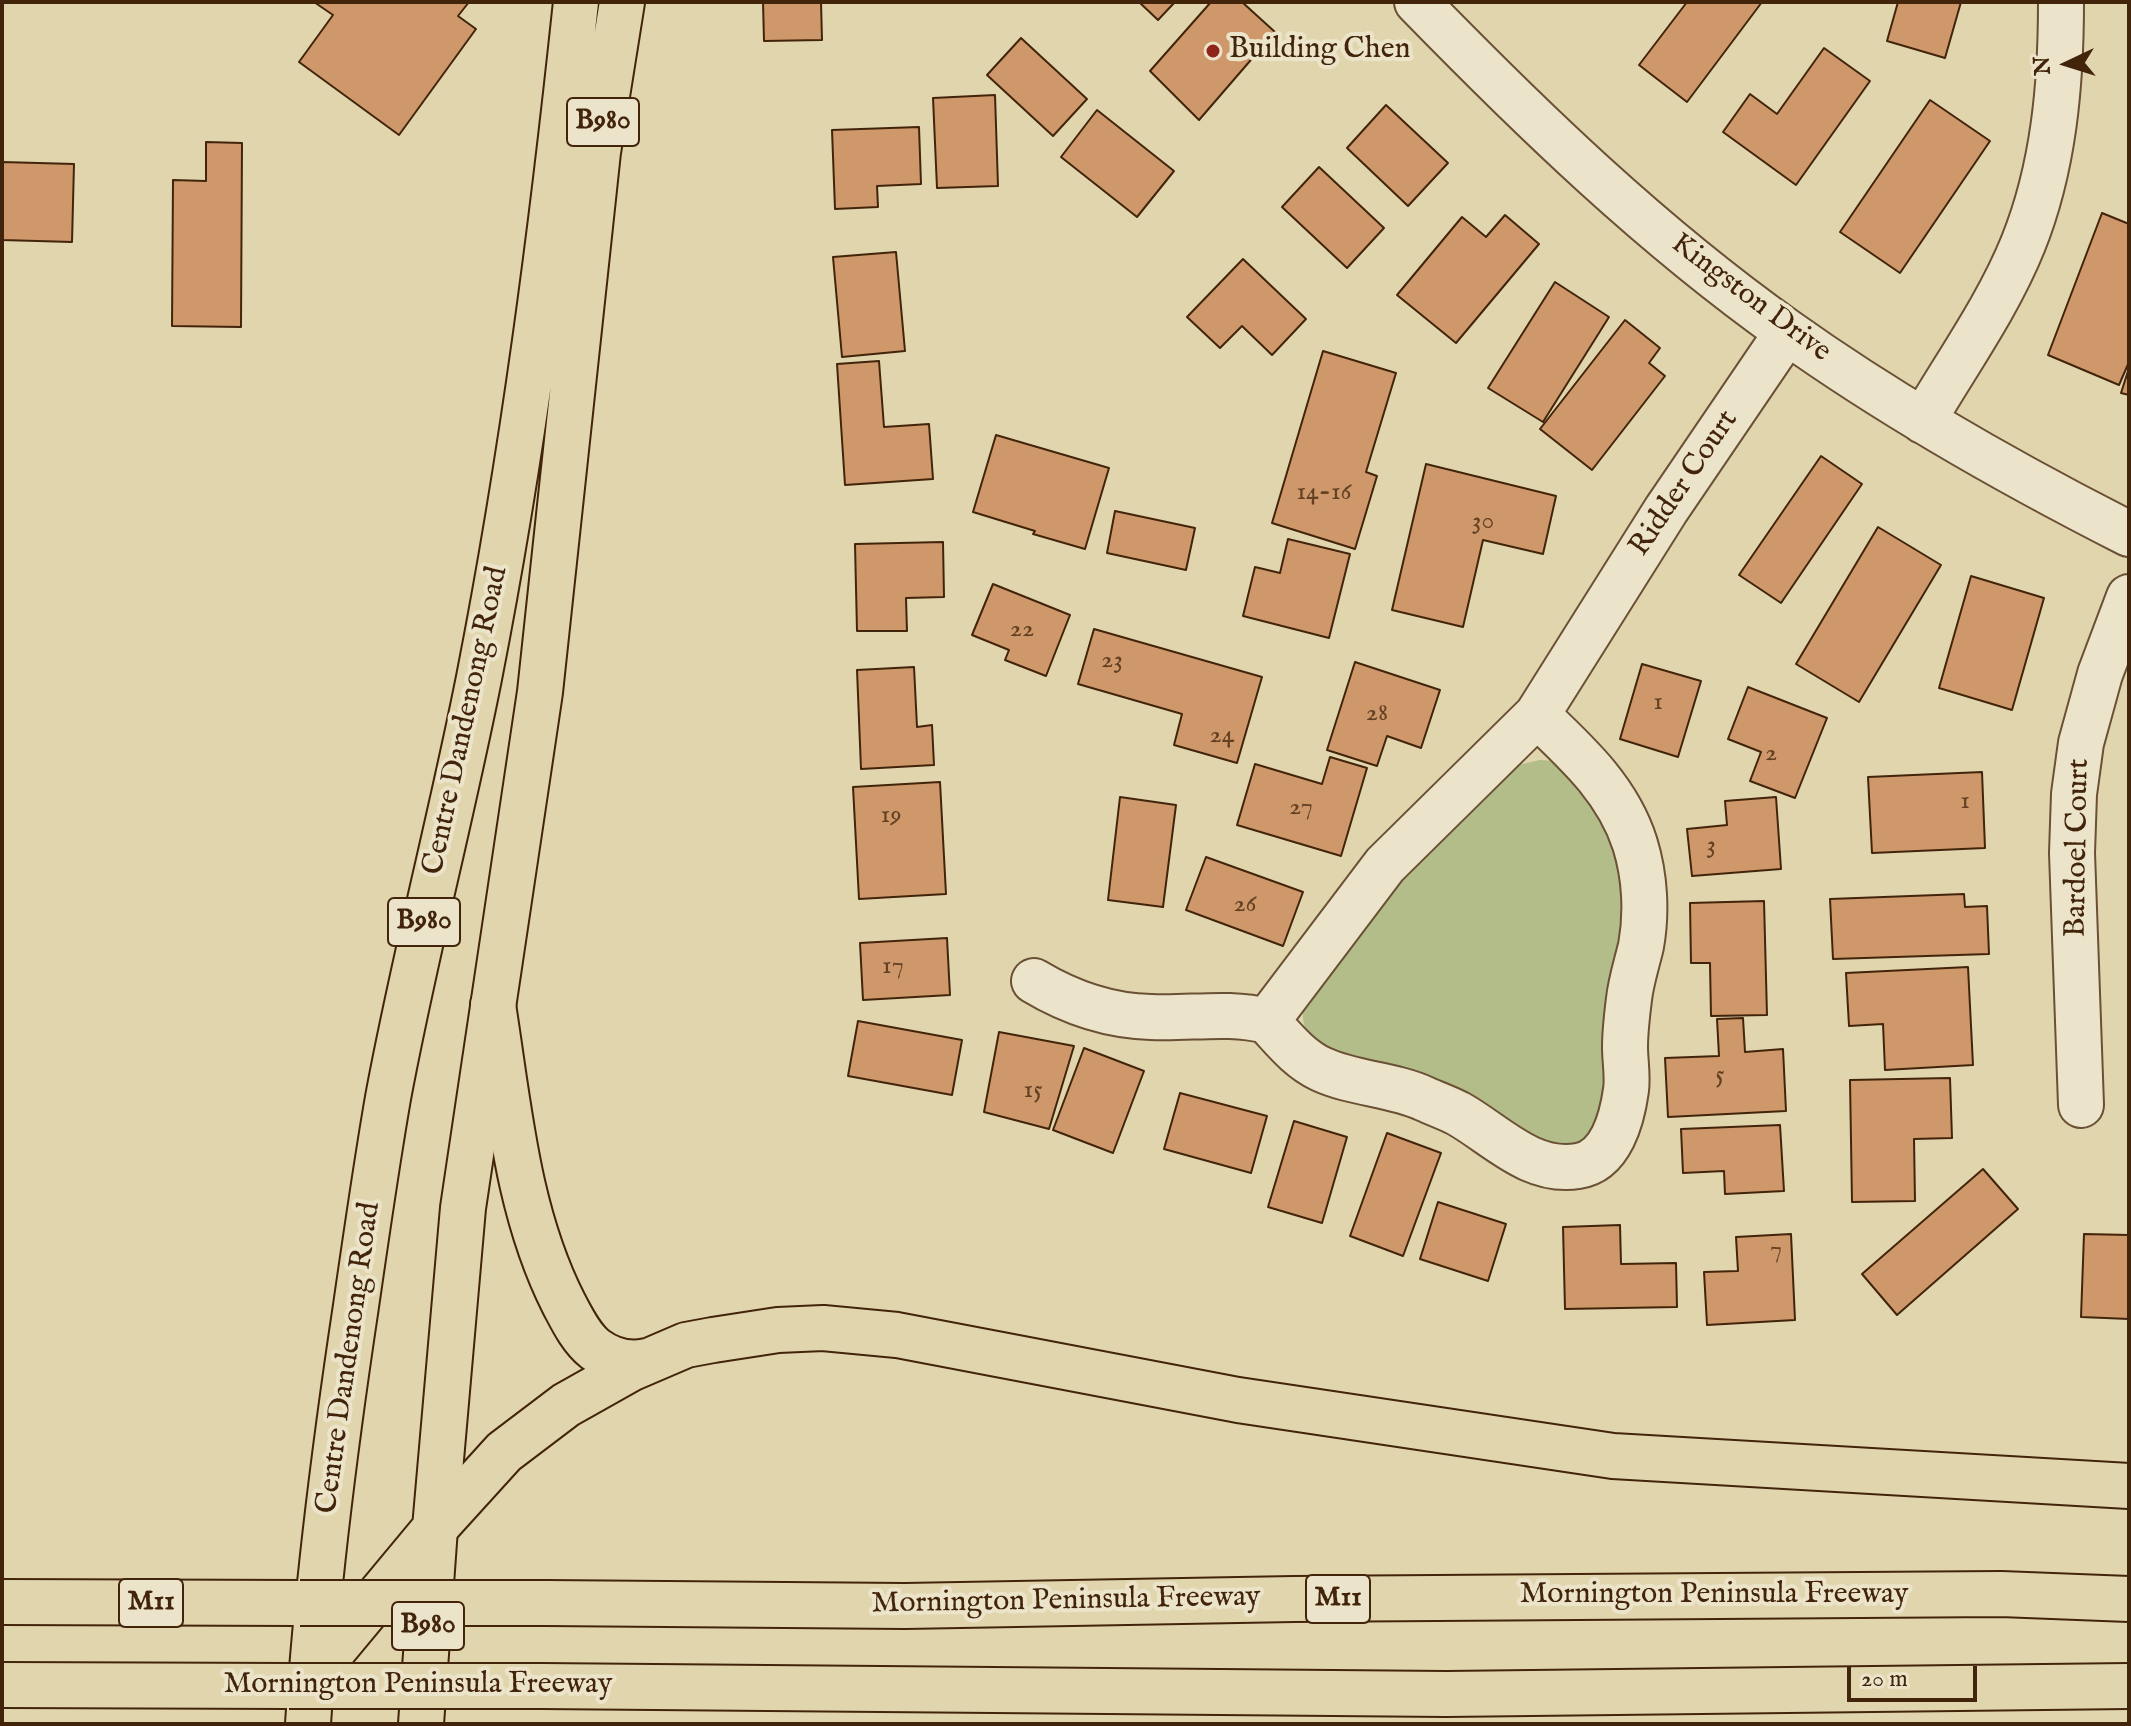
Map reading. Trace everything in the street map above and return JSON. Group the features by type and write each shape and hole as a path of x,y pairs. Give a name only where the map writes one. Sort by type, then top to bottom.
{"main road":[{"name":"Centre Dandenong Road","path":"305,1692 340,1406 397,1053 478,681 513,492 539,321 576,2"},
{"name":"Centre Dandenong Road","path":"421,1724 463,1208 540,692 597,167 622,2"},
{"path":"493,1005 519,1166 533,1228 546,1265 576,1326 592,1347 615,1360 647,1361"},
{"path":"331,1724 305,1692 435,1528 504,1452 566,1405 647,1361 686,1345 745,1334 823,1328 946,1343 1238,1400 1613,1456 2129,1486"},
{"name":"Mornington Peninsula Freeway","path":"2,1602 905,1606 1309,1599 2001,1594 2129,1599"},
{"name":"Mornington Peninsula Freeway","path":"2,1685 305,1692 541,1686 1446,1694 2129,1686"}],"street":[{"name":"Kingston Drive","path":"1417,2 1580,164 1670,241 1787,332 1923,421 2129,534"},
{"path":"1923,421 1995,301 2023,243 2040,189 2054,125 2061,67 2061,2"},
{"name":"Ridder Court","path":"1267,1021 1385,865 1537,715 1666,510 1787,332"},
{"name":"Bardoel Court","path":"2081,1105 2072,853 2074,794 2081,743 2100,674 2129,597"},
{"path":"1034,981 1062,998 1107,1011 1149,1017 1243,1015 1267,1021 1295,1052 1321,1069 1420,1097 1459,1115 1505,1146 1551,1167 1575,1167 1589,1163 1601,1155 1619,1121 1626,1088 1625,1044 1629,996 1641,942 1644,891 1635,845 1620,806 1581,757 1537,715"}],"green space":[{"path":"1540,760 1555,761 1609,815 1632,896 1613,1080 1588,1144 1553,1152 1340,1060 1311,1037 1303,1021 1311,984 1480,788 1518,765"}],"building":[{"path":"314,2 469,2 458,16 476,29 399,135 299,62 333,15"},
{"path":"763,2 821,2 822,40 764,41"},
{"path":"1139,2 1175,2 1158,20"},
{"name":"Building Chen","path":"1211,2 1242,2 1275,32 1199,120 1150,71"},
{"path":"1687,2 1762,2 1687,102 1639,65"},
{"path":"1898,2 1961,2 1945,58 1887,41"},
{"path":"1021,38 1087,99 1053,136 987,75"},
{"path":"1824,48 1870,81 1796,185 1723,132 1750,94 1777,114"},
{"path":"995,95 998,186 937,188 933,98"},
{"path":"1930,100 1990,141 1900,273 1840,232"},
{"path":"1386,105 1448,163 1408,206 1347,148"},
{"path":"1097,110 1174,171 1137,217 1061,157"},
{"path":"919,127 921,184 877,186 878,207 835,209 832,130"},
{"path":"206,142 242,143 241,327 172,326 173,180 206,181"},
{"path":"2,162 74,164 72,242 2,240"},
{"path":"1319,167 1384,228 1347,268 1282,207"},
{"path":"2102,213 2129,224 2129,362 2119,385 2048,355"},
{"path":"1505,215 1539,244 1456,343 1397,295 1462,217 1486,237"},
{"path":"896,252 905,351 842,357 833,257"},
{"path":"1243,259 1306,319 1272,355 1242,326 1220,348 1187,317"},
{"path":"1555,282 1609,317 1543,422 1488,388"},
{"path":"1625,320 1660,348 1649,363 1665,376 1592,470 1540,429"},
{"path":"1323,351 1396,373 1366,472 1377,476 1355,549 1272,523"},
{"path":"879,361 884,427 929,424 933,479 845,485 837,364"},
{"path":"2129,368 2129,395 2121,393"},
{"path":"996,435 1109,468 1085,549 973,512"},
{"path":"1821,456 1862,484 1781,603 1739,575"},
{"path":"1426,464 1556,496 1543,554 1483,540 1463,627 1392,610"},
{"path":"1115,511 1195,528 1186,570 1107,553"},
{"path":"1878,527 1941,565 1859,702 1796,664"},
{"path":"1288,539 1350,554 1329,638 1243,616 1255,567 1280,573"},
{"path":"943,542 944,597 906,598 907,631 857,631 855,544"},
{"path":"1971,576 2044,598 2012,710 1939,688"},
{"path":"993,584 1070,615 1046,676 1005,660 1009,650 972,635"},
{"path":"1094,629 1262,677 1237,763 1174,745 1182,714 1078,684"},
{"path":"1355,662 1440,690 1421,748 1387,736 1377,766 1327,750"},
{"path":"1642,664 1701,681 1678,757 1620,739"},
{"path":"914,667 917,727 932,725 934,765 861,769 857,670"},
{"path":"1748,687 1827,718 1795,798 1750,781 1761,752 1728,739"},
{"path":"1330,757 1367,768 1341,856 1237,825 1255,764 1322,784"},
{"path":"1982,772 1985,848 1872,853 1868,777"},
{"path":"940,782 946,894 859,899 853,787"},
{"path":"1120,797 1176,805 1163,907 1108,900"},
{"path":"1776,797 1781,869 1692,876 1687,829 1727,825 1725,801"},
{"path":"1206,857 1303,892 1283,946 1186,910"},
{"path":"1964,894 1965,907 1987,906 1989,954 1833,959 1830,899"},
{"path":"1764,901 1767,1015 1711,1016 1710,963 1691,963 1690,903"},
{"path":"947,938 950,995 863,1000 860,943"},
{"path":"1968,967 1973,1065 1885,1070 1883,1024 1849,1026 1846,973"},
{"path":"1743,1018 1745,1052 1783,1049 1786,1111 1668,1117 1665,1058 1719,1056 1717,1019"},
{"path":"858,1021 962,1040 952,1095 848,1076"},
{"path":"999,1032 1074,1046 1049,1129 984,1112"},
{"path":"1084,1048 1144,1071 1113,1153 1053,1130"},
{"path":"1950,1078 1952,1138 1914,1139 1915,1201 1852,1202 1850,1080"},
{"path":"1180,1093 1267,1116 1251,1173 1164,1149"},
{"path":"1294,1121 1347,1137 1322,1223 1268,1207"},
{"path":"1780,1125 1784,1191 1725,1194 1724,1171 1683,1173 1681,1129"},
{"path":"1387,1133 1441,1153 1403,1256 1350,1236"},
{"path":"1983,1169 2018,1209 1897,1315 1862,1274"},
{"path":"1438,1202 1506,1224 1488,1281 1420,1259"},
{"path":"1620,1225 1621,1264 1676,1263 1677,1307 1565,1309 1563,1227"},
{"path":"1791,1234 1795,1320 1707,1325 1704,1272 1738,1271 1736,1237"},
{"path":"2084,1234 2129,1235 2129,1319 2081,1317"}],"place":[{"name":"Building Chen","path":"1213,51"}]}
